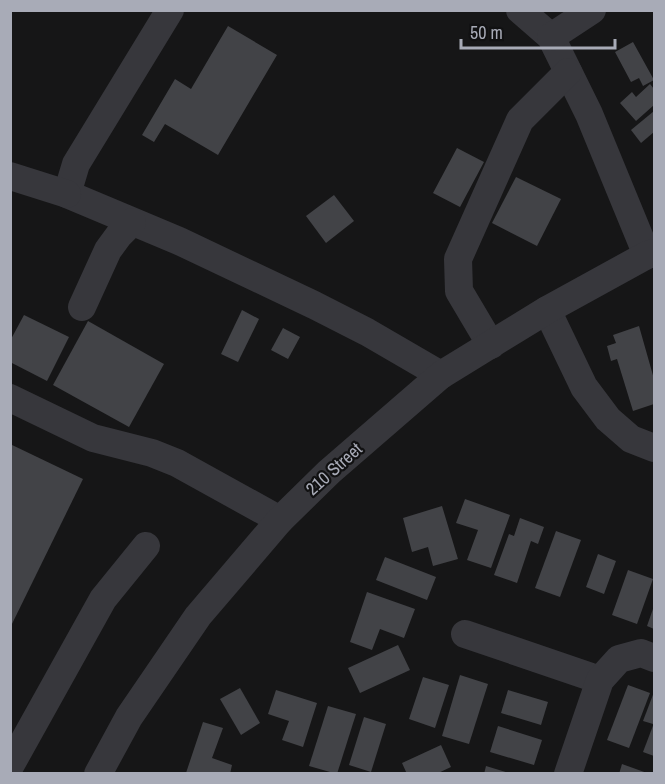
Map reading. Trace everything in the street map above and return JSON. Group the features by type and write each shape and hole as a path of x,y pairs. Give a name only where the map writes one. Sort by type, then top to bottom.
{"street":[{"path":"67,194 76,164 170,10"},
{"path":"519,10 551,37 589,114 651,254"},
{"path":"551,37 592,10"},
{"path":"491,345 459,291 458,259 520,120 568,72"},
{"path":"10,176 67,194 179,241 367,332 441,375"},
{"path":"82,307 108,250 132,222"},
{"name":"210 Street","path":"98,774 129,717 198,616 280,520 329,472 441,375 547,310 651,254"},
{"path":"547,310 584,387 608,419 631,439 654,448"},
{"path":"10,398 93,438 152,453 177,463 280,520"},
{"path":"10,766 103,599 146,546"},
{"path":"465,634 600,680"},
{"path":"568,774 600,680 618,659 641,653 654,658"}],"building":[{"path":"228,26 277,55 218,155 165,124 154,142 142,135 175,79 191,89"},
{"path":"633,42 654,80 643,86 639,78 631,82 615,52"},
{"path":"650,84 654,89 654,105 636,121 620,103 632,92 636,97"},
{"path":"654,111 654,132 641,143 631,130"},
{"path":"457,148 484,162 460,207 433,193"},
{"path":"516,177 561,199 537,246 492,223"},
{"path":"334,195 354,221 326,243 306,216"},
{"path":"242,310 259,319 238,362 221,354"},
{"path":"24,315 69,337 47,381 10,362 10,341"},
{"path":"88,321 164,364 129,427 53,385"},
{"path":"639,326 654,379 654,404 633,411 617,359 611,361 607,346 616,343 613,335"},
{"path":"283,328 300,337 288,359 271,350"},
{"path":"10,444 83,479 10,628"},
{"path":"465,499 510,515 491,568 467,560 478,530 456,523"},
{"path":"442,506 458,559 433,566 428,547 412,552 403,518"},
{"path":"520,518 544,527 538,544 531,541 517,583 494,575 509,534 514,536"},
{"path":"556,531 581,540 560,597 535,588"},
{"path":"598,554 616,561 604,594 586,587"},
{"path":"385,557 436,577 427,600 376,580"},
{"path":"628,570 653,579 637,624 612,615"},
{"path":"367,592 415,609 404,638 380,629 372,650 350,642"},
{"path":"654,606 654,629 647,626"},
{"path":"398,645 410,670 360,693 348,668"},
{"path":"460,675 488,684 469,744 442,736"},
{"path":"423,677 449,685 435,728 409,719"},
{"path":"628,685 650,693 629,748 607,740"},
{"path":"240,688 260,723 241,735 220,699"},
{"path":"276,690 317,703 303,747 282,740 289,721 268,714"},
{"path":"508,690 548,702 541,725 501,713"},
{"path":"654,692 654,719 653,724 643,721"},
{"path":"328,706 356,714 337,774 309,766"},
{"path":"364,717 386,724 371,772 349,765"},
{"path":"203,722 223,728 212,758 232,765 230,774 186,773"},
{"path":"654,723 654,756 643,752"},
{"path":"498,726 542,740 534,765 490,752"},
{"path":"441,745 451,767 436,774 407,774 402,763"},
{"path":"622,764 647,773 647,774 619,774"},
{"path":"486,766 509,773 509,774 484,774"}]}
